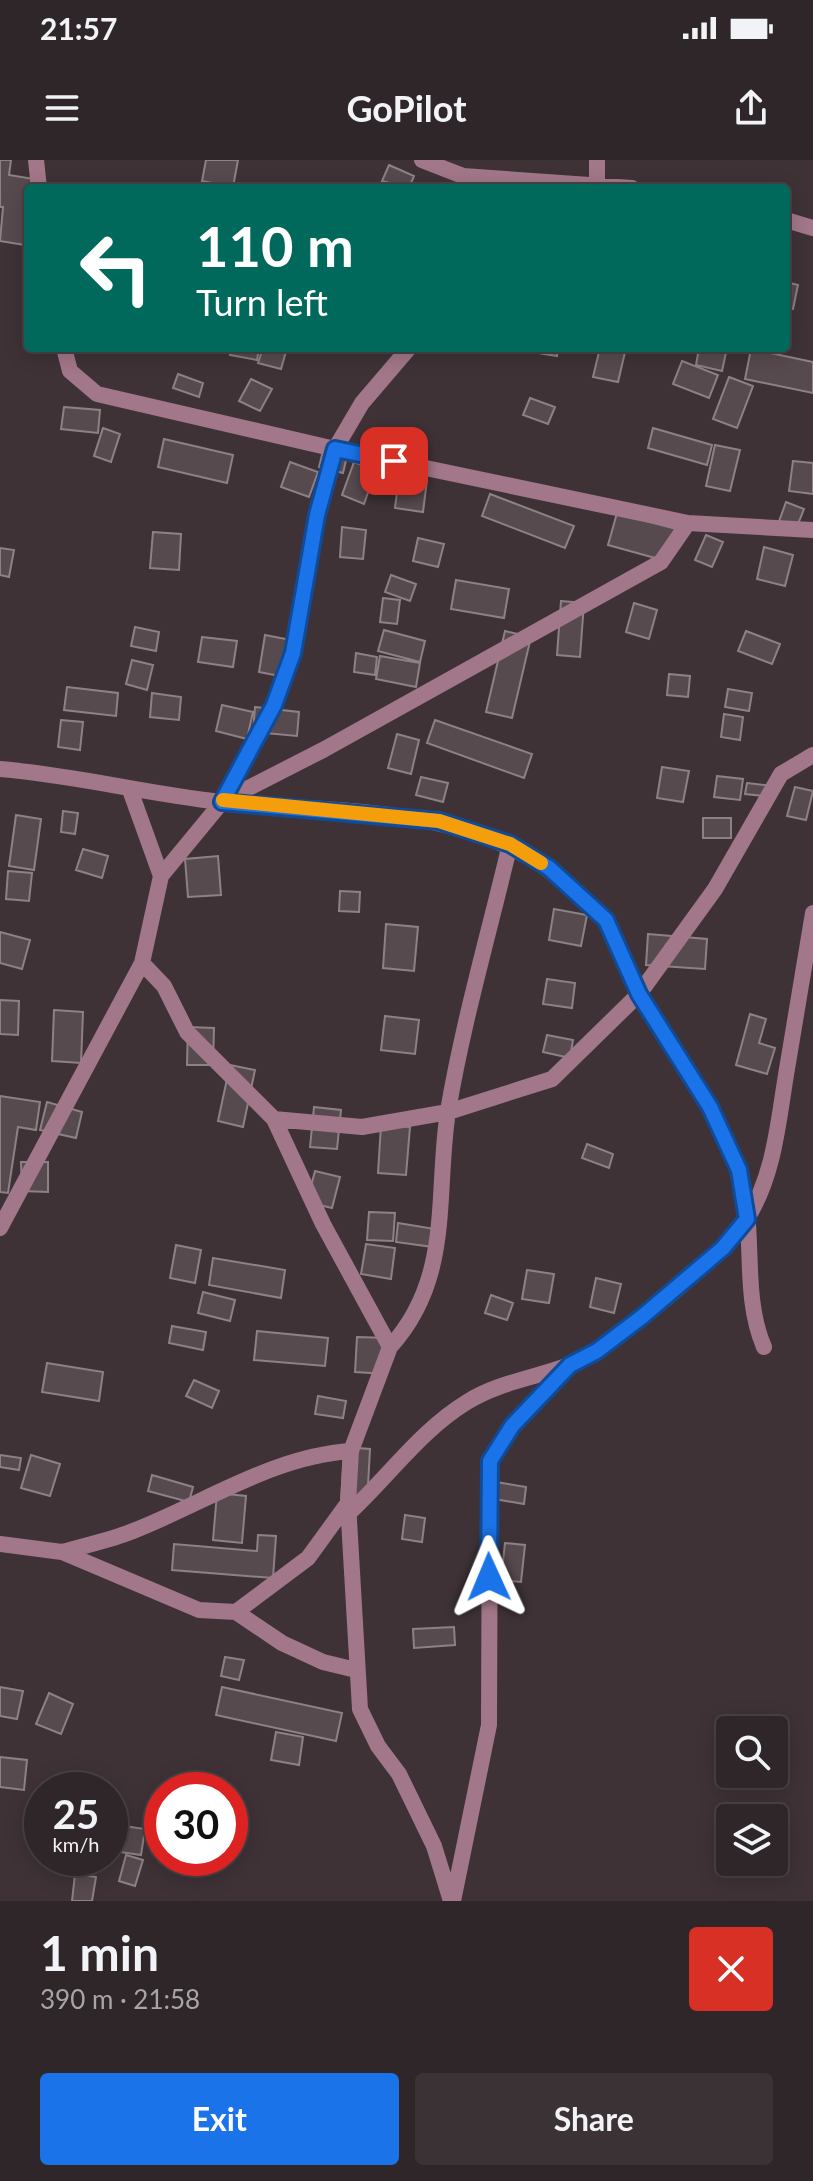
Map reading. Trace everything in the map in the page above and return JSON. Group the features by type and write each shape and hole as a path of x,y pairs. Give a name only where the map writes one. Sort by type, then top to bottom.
{"street":[{"path":"36,160 39,184"},
{"path":"422,160 464,182 604,184"},
{"path":"597,160 597,183"},
{"path":"790,221 813,228"},
{"path":"65,352 70,371 97,394 335,449 688,523 813,530"},
{"path":"0,1228 142,963 161,876 222,802 274,705 293,653 317,515 335,449 362,403 406,352"},
{"path":"222,802 323,750 661,562 688,523"},
{"path":"274,1119 362,1127 448,1112 552,1079 639,994 715,889 781,774 813,755"},
{"path":"0,769 63,774 130,790 222,802 439,821 510,844 549,868 606,920 639,994 710,1107 739,1170 747,1219 753,1320 764,1347"},
{"path":"130,790 161,876"},
{"path":"452,1901 434,1846 360,1709 348,1508 351,1451 390,1347 409,1326 433,1273 448,1112 510,844"},
{"path":"236,1612 308,1558 348,1508 386,1478 429,1431 468,1401 509,1382 570,1365 597,1351 723,1248 747,1219 772,1162 813,913"},
{"path":"142,963 164,986 187,1032 274,1119 323,1224 390,1347"},
{"path":"452,1901 489,1725 490,1461 512,1426 570,1365"},
{"path":"62,1552 131,1532 258,1474 323,1453 351,1451"},
{"path":"0,1544 62,1552 199,1610 236,1612 282,1643 323,1662 356,1670"}],"building":[{"path":"0,160 11,160 9,175 34,179 33,184 24,184 24,245 0,241 3,207 0,207"},
{"path":"206,160 238,160 234,184 202,181"},
{"path":"389,165 414,176 411,184 382,181"},
{"path":"790,283 798,285 793,309 790,308"},
{"path":"231,352 258,352 257,360 230,355"},
{"path":"262,352 286,352 281,369 258,363"},
{"path":"532,352 558,352 557,356"},
{"path":"599,352 625,352 618,382 593,377"},
{"path":"698,352 726,352 722,371 696,365"},
{"path":"750,352 813,362 813,393 745,379"},
{"path":"682,361 718,375 709,398 673,384"},
{"path":"178,374 203,383 199,397 173,388"},
{"path":"729,377 753,386 737,428 713,419"},
{"path":"251,379 272,389 260,411 239,401"},
{"path":"530,398 555,407 548,424 523,415"},
{"path":"64,407 100,410 98,433 61,429"},
{"path":"103,428 120,434 111,462 94,456"},
{"path":"653,428 712,445 707,465 648,448"},
{"path":"164,439 233,455 227,483 158,467"},
{"path":"715,445 740,450 730,491 706,486"},
{"path":"324,447 348,452 343,473 319,467"},
{"path":"793,461 813,463 813,494 789,491"},
{"path":"290,462 318,472 309,497 281,487"},
{"path":"354,462 376,470 364,504 342,495"},
{"path":"399,476 427,480 423,512 395,508"},
{"path":"490,494 574,526 565,548 482,516"},
{"path":"786,502 804,509 794,534 777,527"},
{"path":"617,513 676,529 666,561 608,545"},
{"path":"342,527 366,530 363,559 340,557"},
{"path":"153,532 181,534 179,570 150,568"},
{"path":"706,535 723,542 712,567 695,560"},
{"path":"418,538 444,544 438,567 413,561"},
{"path":"764,547 793,555 785,586 757,579"},
{"path":"0,548 14,550 9,577 0,575"},
{"path":"391,575 416,584 410,601 385,592"},
{"path":"456,580 509,589 504,618 451,609"},
{"path":"383,598 400,600 397,624 380,622"},
{"path":"561,601 584,603 580,657 557,655"},
{"path":"634,603 657,610 649,639 626,632"},
{"path":"135,627 159,632 156,651 131,646"},
{"path":"384,630 425,641 420,662 378,651"},
{"path":"505,631 531,637 512,718 486,712"},
{"path":"746,631 780,644 772,664 738,651"},
{"path":"265,635 291,640 285,677 259,672"},
{"path":"202,637 237,641 233,667 198,662"},
{"path":"356,653 377,657 375,675 354,672"},
{"path":"380,656 420,663 416,687 376,679"},
{"path":"132,660 153,665 147,690 126,684"},
{"path":"669,674 690,676 688,697 667,695"},
{"path":"67,687 118,693 116,716 64,710"},
{"path":"728,689 752,693 749,711 725,707"},
{"path":"152,693 181,697 179,720 150,717"},
{"path":"222,705 253,712 247,739 216,731"},
{"path":"255,707 299,712 297,736 253,732"},
{"path":"724,714 743,717 740,740 721,737"},
{"path":"61,720 83,722 80,750 58,747"},
{"path":"435,720 532,754 524,778 427,743"},
{"path":"397,734 419,740 411,774 388,768"},
{"path":"662,767 689,771 683,802 657,798"},
{"path":"717,776 743,779 740,800 714,797"},
{"path":"421,777 448,783 443,802 416,795"},
{"path":"747,783 773,786 772,797 745,794"},
{"path":"795,787 813,791 806,820 787,816"},
{"path":"63,811 78,813 75,834 61,832"},
{"path":"16,815 41,819 34,870 9,866"},
{"path":"703,818 731,818 731,838 703,838"},
{"path":"83,849 108,856 102,878 76,870"},
{"path":"218,856 221,895 188,897 185,859"},
{"path":"8,871 32,873 29,901 6,899"},
{"path":"340,891 360,892 359,912 339,911"},
{"path":"554,909 587,915 581,946 549,940"},
{"path":"386,924 418,927 414,971 383,968"},
{"path":"0,932 30,940 22,969 0,963"},
{"path":"648,934 707,939 705,969 646,965"},
{"path":"547,979 575,983 572,1008 543,1004"},
{"path":"0,1000 19,1001 18,1035 0,1034"},
{"path":"54,1010 83,1012 81,1063 52,1061"},
{"path":"750,1014 766,1019 759,1043 775,1048 767,1074 736,1065"},
{"path":"385,1016 419,1020 415,1054 381,1050"},
{"path":"188,1027 214,1028 213,1065 187,1065"},
{"path":"547,1035 573,1040 570,1058 543,1052"},
{"path":"230,1065 255,1070 243,1127 218,1121"},
{"path":"0,1096 40,1102 36,1130 18,1127 8,1193 0,1192"},
{"path":"47,1102 82,1112 76,1138 40,1130"},
{"path":"314,1107 341,1110 337,1149 310,1147"},
{"path":"381,1125 410,1127 406,1175 378,1173"},
{"path":"587,1144 613,1154 609,1168 582,1158"},
{"path":"21,1162 48,1162 48,1192 22,1191"},
{"path":"315,1171 340,1177 332,1208 307,1202"},
{"path":"369,1212 395,1213 393,1241 367,1240"},
{"path":"398,1223 435,1229 433,1247 396,1242"},
{"path":"366,1244 395,1248 391,1279 361,1274"},
{"path":"176,1245 201,1250 195,1283 170,1278"},
{"path":"213,1258 285,1270 281,1298 209,1285"},
{"path":"527,1270 554,1274 549,1303 522,1299"},
{"path":"596,1278 621,1284 614,1313 590,1307"},
{"path":"203,1292 235,1300 230,1321 198,1313"},
{"path":"491,1295 513,1303 507,1320 485,1313"},
{"path":"172,1326 206,1332 203,1350 169,1343"},
{"path":"257,1331 328,1338 325,1366 254,1360"},
{"path":"357,1337 388,1338 386,1374 355,1372"},
{"path":"47,1363 103,1372 99,1401 42,1392"},
{"path":"194,1380 219,1391 212,1408 186,1396"},
{"path":"318,1396 346,1401 343,1418 315,1414"},
{"path":"344,1447 370,1449 367,1504 341,1502"},
{"path":"0,1455 21,1458 19,1470 0,1467"},
{"path":"31,1455 60,1464 50,1496 21,1488"},
{"path":"152,1475 193,1487 189,1502 148,1491"},
{"path":"496,1482 526,1487 524,1504 494,1499"},
{"path":"217,1493 246,1496 242,1543 213,1540"},
{"path":"405,1515 425,1518 422,1542 402,1539"},
{"path":"258,1535 276,1536 273,1578 172,1570 174,1544 257,1551"},
{"path":"505,1543 525,1545 521,1582 501,1580"},
{"path":"454,1627 455,1645 414,1648 413,1629"},
{"path":"225,1657 244,1660 239,1680 221,1676"},
{"path":"0,1687 23,1691 17,1719 0,1716"},
{"path":"222,1687 342,1713 336,1741 216,1715"},
{"path":"49,1693 73,1704 61,1734 36,1724"},
{"path":"276,1732 303,1737 299,1765 271,1760"},
{"path":"0,1757 27,1760 24,1790 0,1787"},
{"path":"128,1827 144,1829 141,1855 128,1853"},
{"path":"128,1856 143,1860 135,1886 119,1881 120,1876 128,1876"},
{"path":"75,1876 96,1877 92,1901 72,1901"}],"slow traffic":[{"path":"223,800 439,821 510,844 541,863"}],"route":[{"path":"394,461 335,449 317,515 293,653 274,705 222,802 439,821 510,844 549,868 606,920 639,994 710,1107 739,1170 747,1219 723,1248 643,1316 597,1351 570,1365 512,1426 490,1461 489,1577"}]}
